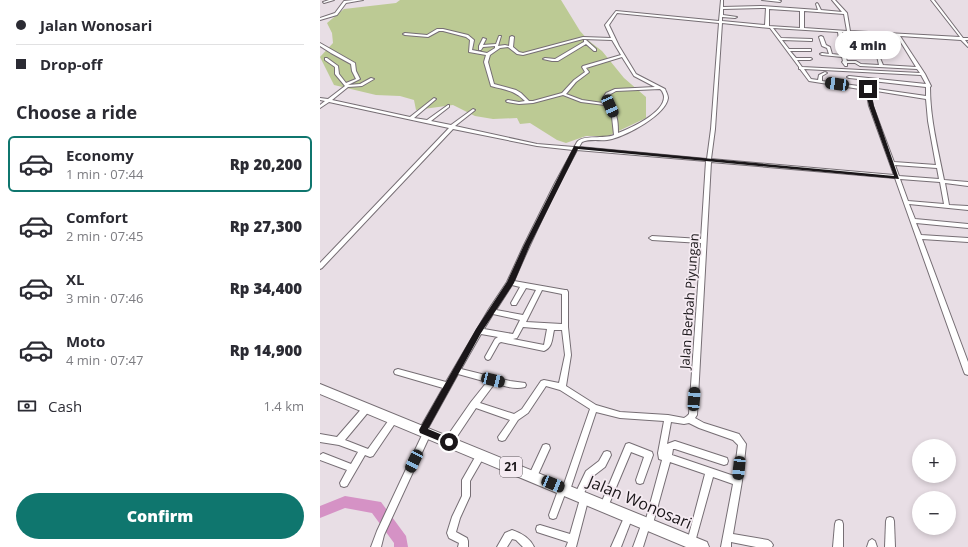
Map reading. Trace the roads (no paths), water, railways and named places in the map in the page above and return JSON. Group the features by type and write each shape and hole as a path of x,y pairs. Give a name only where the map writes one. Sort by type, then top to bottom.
{"highway":[{"name":"Jalan Wonosari","path":"320,389 582,496 698,546"}],"street":[{"path":"324,2 333,0"},
{"path":"320,19 336,14 345,1 362,0"},
{"name":"Jalan Berbah Piyungan","path":"690,419 693,415 708,159 712,129 722,0"},
{"path":"763,0 780,1"},
{"path":"767,0 769,27 810,80 928,98"},
{"path":"833,0 844,13 849,32"},
{"path":"932,0 968,46"},
{"path":"817,4 820,12"},
{"path":"722,8 741,9 741,5 844,13"},
{"path":"802,10 802,29"},
{"path":"376,547 380,534 425,432 448,386 491,311 510,283 527,245 576,147 580,141 583,140 608,139 652,117 660,110 665,98 665,93 661,88 635,75 613,40 607,24 616,12 769,27 968,39"},
{"path":"830,12 832,16"},
{"path":"721,16 735,17"},
{"path":"405,34 426,36 438,30 452,32 470,38 472,41 469,51 488,54"},
{"path":"840,32 844,62 848,70 849,86"},
{"path":"864,33 871,48 879,56 881,66"},
{"path":"898,35 920,68 929,86 928,98 947,206"},
{"path":"500,37 496,47 488,54 486,62 492,85 515,91 528,102"},
{"path":"511,47 512,37"},
{"path":"821,37 824,46 828,47 831,55"},
{"path":"479,53 484,38"},
{"path":"481,46 511,47 516,53 523,54 583,38 613,40"},
{"path":"779,39 811,40"},
{"path":"545,60 553,61 561,59 585,42 595,50"},
{"path":"320,44 340,57 353,63 354,71 358,79 346,85 343,90 320,107"},
{"path":"788,50 810,50"},
{"path":"605,58 622,54"},
{"path":"508,100 519,103 538,101 563,94 587,72 584,67 622,54"},
{"path":"822,54 843,56"},
{"path":"320,62 326,59 340,57"},
{"path":"326,59 337,66 337,74 346,85"},
{"path":"794,59 810,59"},
{"path":"844,62 856,62 860,65 920,68"},
{"path":"873,65 875,72"},
{"path":"800,68 923,74"},
{"path":"820,82 820,76 825,73"},
{"path":"849,76 929,86"},
{"path":"346,85 361,85 372,79"},
{"path":"870,79 868,89 872,106 891,163 920,237 968,372"},
{"path":"605,104 604,98 611,91 661,88"},
{"path":"563,94 581,101 610,106 616,124 616,135"},
{"path":"320,99 538,144 968,184"},
{"path":"411,118 434,99"},
{"path":"429,121 448,106"},
{"path":"320,267 453,126 473,110"},
{"path":"891,163 939,167"},
{"path":"906,202 968,208"},
{"path":"914,221 968,226"},
{"path":"920,237 968,240"},
{"path":"652,238 704,241"},
{"path":"510,283 565,292 565,327 568,355 562,386"},
{"path":"514,303 524,285"},
{"path":"479,331 511,337 516,334 540,288"},
{"path":"491,311 522,321 551,327 565,327"},
{"path":"488,358 497,341 500,339 544,348 547,346 551,327"},
{"path":"398,372 448,386"},
{"path":"456,372 510,384 522,385"},
{"path":"449,442 474,404 493,380"},
{"path":"502,437 515,418 525,411 544,383 562,386 594,408 620,415 668,418 684,421 690,419 702,426 736,437 742,444 738,481 726,547"},
{"path":"474,404 515,418"},
{"path":"339,441 367,408"},
{"path":"553,515 565,489 594,408"},
{"path":"668,418 662,456 738,481"},
{"path":"320,438 339,441 368,453 371,452 394,419"},
{"path":"638,547 647,524 668,458 670,447 675,444 724,461"},
{"path":"604,506 629,447 649,455 640,480"},
{"path":"533,476 546,448"},
{"path":"344,483 363,451"},
{"path":"463,547 464,541 452,536 451,533 456,517 466,496 466,480 481,455"},
{"path":"540,528 572,543 582,496 589,474 602,464 607,455"},
{"path":"323,457 352,468"},
{"path":"698,546 710,472"},
{"path":"616,547 628,516"},
{"path":"890,521 890,547"},
{"path":"838,547 839,524"},
{"path":"502,547 508,536 512,534 519,537 529,547"},
{"path":"728,536 768,545"}],"waterway":[{"path":"320,512 345,502 376,507 401,541 401,547"}]}
